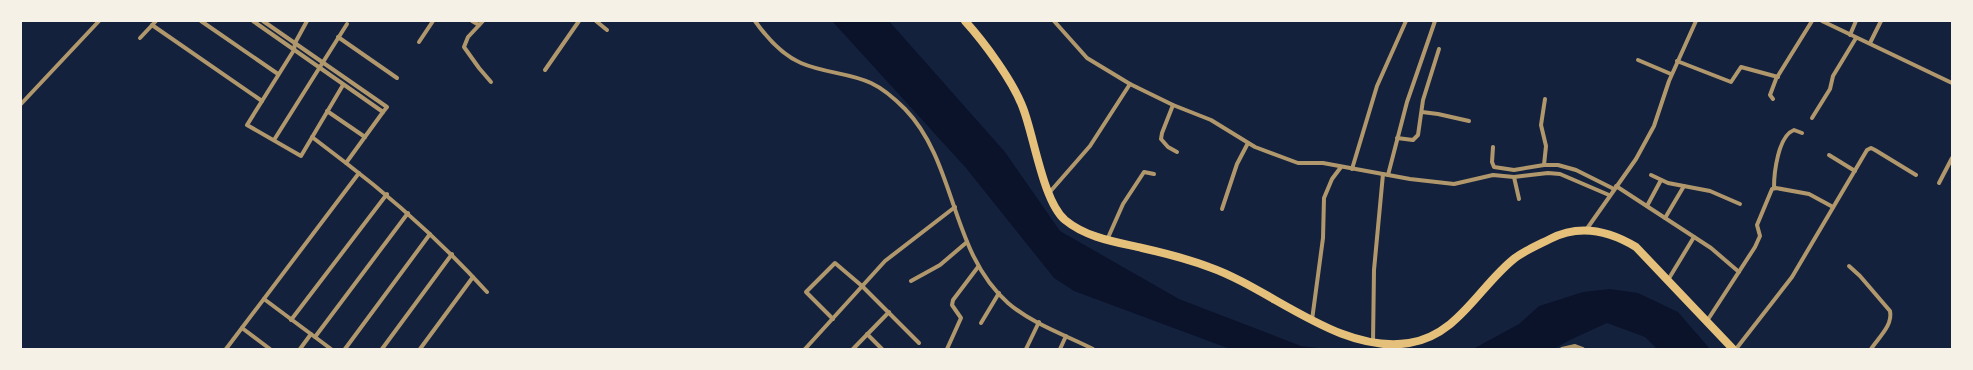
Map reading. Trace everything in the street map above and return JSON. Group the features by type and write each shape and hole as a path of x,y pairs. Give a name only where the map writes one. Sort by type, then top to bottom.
{"main road":[{"path":"965,21 991,53 1023,107 1052,202 1063,219 1080,230 1107,241 1146,249 1219,270 1312,320 1343,334 1389,345 1410,343 1439,332 1464,312 1514,258 1562,233 1586,230 1612,234 1640,251 1732,349"}],"street":[{"path":"21,104 99,21"},
{"path":"140,38 156,21"},
{"path":"201,21 278,74"},
{"path":"253,21 383,112"},
{"path":"263,21 387,107 346,163"},
{"path":"307,21 295,43 294,50 247,125 301,156 343,85"},
{"path":"419,42 433,21"},
{"path":"472,21 479,25"},
{"path":"483,21 468,37 464,47 474,63 491,82"},
{"path":"545,70 579,21"},
{"path":"596,21 607,30"},
{"path":"755,21 777,47 800,63 872,83 898,102 919,126 935,157 978,267 999,294 1023,314 1093,349"},
{"path":"1054,21 1087,58 1130,84 1172,105 1211,120 1261,150 1298,163 1323,163 1385,175 1454,184 1492,175 1514,177 1548,173 1560,174 1609,195"},
{"path":"1352,169 1377,86 1406,21"},
{"path":"1373,342 1374,270 1385,175 1409,96 1435,21"},
{"path":"1586,230 1609,195 1636,159 1654,126 1677,61 1696,21"},
{"path":"1773,99 1770,95 1778,77 1812,21"},
{"path":"1822,21 1952,83"},
{"path":"1850,35 1856,21"},
{"path":"1870,43 1881,21"},
{"path":"274,140 347,24"},
{"path":"152,25 262,101"},
{"path":"338,37 397,78"},
{"path":"1812,118 1830,89 1833,76 1856,38"},
{"path":"1397,138 1413,140 1418,135 1423,100 1439,49"},
{"path":"1638,60 1672,74"},
{"path":"1677,61 1731,82 1741,67 1778,77"},
{"path":"1049,193 1090,146 1130,84"},
{"path":"1544,165 1546,143 1542,132 1542,125 1545,99"},
{"path":"1172,105 1161,139 1162,143 1177,152"},
{"path":"327,111 365,137"},
{"path":"1422,112 1469,121"},
{"path":"1707,321 1760,236 1757,225 1774,188 1775,172 1784,138 1789,132 1794,130 1802,133"},
{"path":"312,137 387,194 452,254 487,292"},
{"path":"1222,209 1236,164 1248,142"},
{"path":"1492,175 1494,167 1492,162 1493,147"},
{"path":"1736,349 1792,277 1867,150 1871,148 1916,175"},
{"path":"1829,155 1855,171"},
{"path":"1939,183 1952,158"},
{"path":"1494,167 1514,170 1544,165 1567,167 1615,188 1647,206 1711,248 1738,272"},
{"path":"1312,320 1323,238 1324,198 1332,179 1342,167"},
{"path":"1107,241 1123,204 1142,175 1146,171 1154,174"},
{"path":"226,349 359,173"},
{"path":"1652,175 1661,180 1710,191 1740,204"},
{"path":"1514,177 1519,199"},
{"path":"1647,206 1661,180"},
{"path":"1665,218 1684,186"},
{"path":"1774,188 1809,194 1833,207"},
{"path":"291,320 387,194"},
{"path":"805,349 885,261 955,207"},
{"path":"315,337 408,213"},
{"path":"345,349 430,234"},
{"path":"1668,280 1694,237"},
{"path":"912,281 940,265 967,242"},
{"path":"382,349 452,254"},
{"path":"833,319 806,292 835,263 862,286 919,343"},
{"path":"1849,266 1860,276 1890,311 1891,318 1889,324 1871,349"},
{"path":"948,349 962,318 952,305 953,300 978,267"},
{"path":"420,349 473,277"},
{"path":"981,323 999,294"},
{"path":"264,299 331,349"},
{"path":"853,349 889,312"},
{"path":"1026,349 1039,322"},
{"path":"242,328 270,349"},
{"path":"300,349 311,334"},
{"path":"867,334 882,349"},
{"path":"1060,349 1066,336"},
{"path":"1562,349 1575,346 1583,349"}],"water":[{"path":"832,21 889,21 1005,152 1060,231 1179,299 1301,346 1326,349 1230,349 1074,291 1054,278 966,168"},
{"path":"1610,289 1638,293 1678,312 1710,349 1657,349 1645,337 1607,323 1554,349 1473,349 1519,324 1539,306 1583,292"}]}
